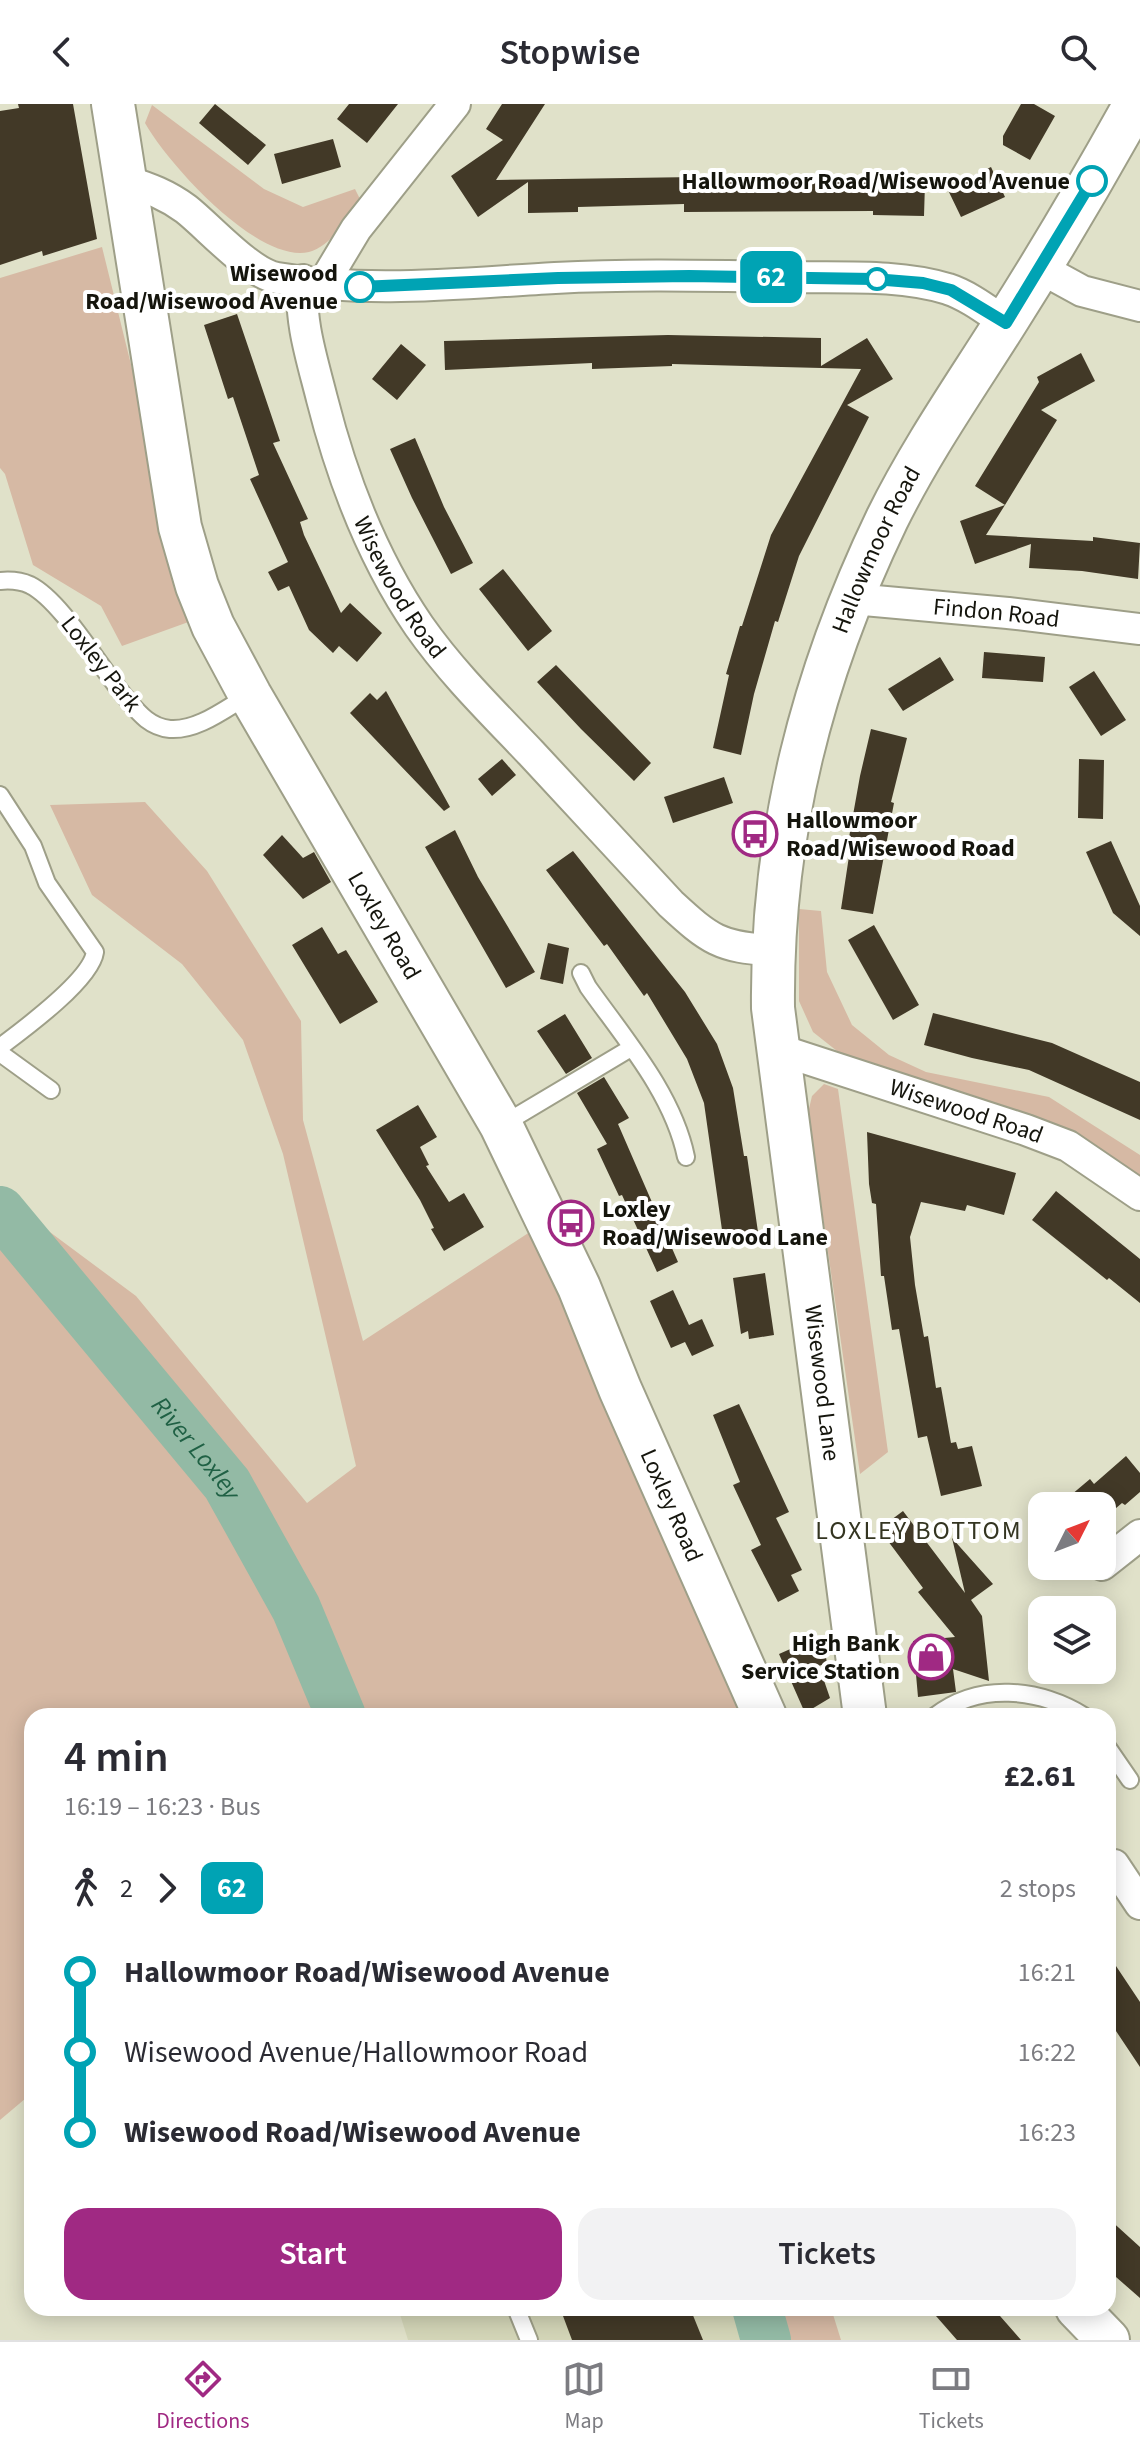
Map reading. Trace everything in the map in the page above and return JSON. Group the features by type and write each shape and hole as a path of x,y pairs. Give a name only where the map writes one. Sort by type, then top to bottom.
{"main road":[{"name":"Loxley Road","path":"113,104 180,527 197,586 213,626 250,695 501,1125 579,1287 761,1708"},
{"name":"Hallowmoor Road","path":"780,1050 773,1008 773,950 786,820 811,712 853,599 888,518 930,441 1040,268 1135,104"},
{"name":"Wisewood Lane","path":"780,1050 864,1708"},
{"path":"1085,2316 1108,2340"}],"street":[{"path":"313,282 455,104"},
{"path":"126,181 157,190 188,210 246,261 273,278 360,287 558,278 689,276 874,279 923,283 951,290 1006,323"},
{"path":"1040,268 1082,291 1140,306"},
{"name":"Wisewood Road","path":"313,282 301,304 334,446 387,571 419,625 457,676 671,904 707,936 743,949 773,950"},
{"name":"Findon Road","path":"853,599 1022,614 1140,629"},
{"name":"Wisewood Road","path":"780,1050 1068,1146 1140,1195"},
{"path":"1116,1552 1140,1535"},
{"path":"1116,1868 1140,1904"}],"lane":[{"name":"Loxley Park","path":"0,581 29,584 51,600 117,688 146,721 170,729 200,723 250,695"},
{"path":"0,795 33,846 47,883 95,952 94,963 74,984 0,1050 51,1090"},
{"path":"581,973 671,1110 682,1136 686,1157"},
{"path":"501,1125 631,1048"},
{"path":"950,1708 973,1696 1011,1691 1071,1708"},
{"path":"1116,1760 1130,1780"},
{"path":"519,2316 529,2340"}],"shaded area":[{"path":"152,105 264,189 303,207 355,189 361,201 338,231 317,249 288,252 265,243 216,207 173,162 145,123"},
{"path":"102,247 194,620 122,646 101,606 33,565 5,474 0,468 0,278"},
{"path":"145,802 207,871 301,1021 303,1120 363,1341 533,1230 745,1708 24,1708 24,2100 0,2120 0,1195 136,1296 307,1503 356,1466 283,1154 243,1040 182,964 92,895 50,805"},
{"path":"799,909 821,911 827,972 852,1025 889,1055 926,1072 1049,1097 1140,1155 1140,1182 902,1076 837,1051 813,1032 799,1001"},
{"path":"824,1084 838,1089 888,1452 860,1474 808,1113 812,1096"},
{"path":"400,2316 743,2316 752,2340 408,2340"},
{"path":"743,2316 834,2316 841,2340 752,2340"}],"building":[{"path":"18,104 73,104 97,239 43,256 42,251 0,265 0,111 19,108"},
{"path":"215,104 266,145 248,165 199,123"},
{"path":"349,104 398,104 367,143 337,119"},
{"path":"502,104 545,104 496,180 768,176 768,180 925,183 924,216 873,215 873,211 684,212 684,204 578,207 578,212 528,213 528,182 478,217 451,176 503,140 486,129"},
{"path":"1021,104 1034,104 1055,116 1030,160 1003,145 1003,136"},
{"path":"333,139 341,167 282,184 274,154"},
{"path":"991,167 1005,197 961,217 947,188"},
{"path":"237,314 280,441 273,443 308,519 300,522 304,535 341,613 350,603 382,633 357,662 339,646 333,653 309,630 289,586 278,591 268,572 288,562 250,479 259,475 233,397 228,399 204,325"},
{"path":"668,335 821,338 821,366 867,338 893,379 847,405 869,417 799,556 778,622 775,621 754,694 741,755 713,748 729,675 726,674 740,626 771,535 861,369 672,364 592,369 592,363 445,370 444,341"},
{"path":"401,344 426,365 397,400 372,379"},
{"path":"1081,353 1095,381 1041,410 1057,420 1005,505 975,486 1039,382 1037,377"},
{"path":"415,438 444,507 473,563 451,574 390,449"},
{"path":"1005,505 986,535 1093,541 1093,537 1140,543 1138,579 1029,568 1031,544 975,564 960,521"},
{"path":"503,569 552,631 528,651 479,589"},
{"path":"984,652 1045,657 1043,682 982,678"},
{"path":"940,657 954,680 903,711 888,689"},
{"path":"556,665 651,763 634,781 537,682"},
{"path":"1094,671 1126,720 1101,736 1069,687"},
{"path":"386,691 450,807 444,811 350,713 370,693 377,700"},
{"path":"871,729 907,738 891,802 894,803 873,914 841,909 851,843 848,843"},
{"path":"502,759 516,775 492,796 478,779"},
{"path":"1079,759 1104,760 1103,819 1078,818"},
{"path":"724,777 733,803 673,823 664,797"},
{"path":"455,830 478,877 535,972 506,988 425,847"},
{"path":"282,835 303,858 314,852 331,882 303,899 263,855"},
{"path":"1111,841 1140,906 1140,936 1113,913 1086,852"},
{"path":"573,851 685,992 717,1044 733,1088 758,1232 723,1237 704,1103 687,1059 647,993 644,996 607,944 604,946 546,870"},
{"path":"874,925 919,1005 893,1020 848,940"},
{"path":"322,927 338,954 346,950 378,1002 340,1024 292,945"},
{"path":"548,943 569,948 563,984 540,979"},
{"path":"933,1013 1052,1043 1140,1082 1140,1120 1029,1070 924,1045"},
{"path":"565,1014 592,1058 566,1074 537,1031"},
{"path":"604,1077 629,1118 618,1124 678,1262 657,1272 597,1149 607,1144 577,1093"},
{"path":"418,1105 437,1137 420,1147 429,1165 426,1166 449,1202 464,1193 484,1227 444,1251 420,1200 376,1130"},
{"path":"867,1132 1016,1173 1004,1215 967,1205 965,1211 921,1202 910,1237 924,1337 928,1336 936,1388 941,1387 951,1443 956,1442 958,1449 972,1446 982,1486 941,1496 927,1436 918,1438 899,1329 892,1330 884,1276 881,1276 876,1204 872,1203 869,1184"},
{"path":"1056,1191 1140,1259 1140,1303 1032,1220"},
{"path":"765,1273 774,1335 749,1339 748,1331 741,1334 733,1278"},
{"path":"673,1290 689,1325 702,1319 714,1346 692,1356 685,1342 671,1348 650,1301"},
{"path":"739,1404 789,1512 776,1518 802,1570 791,1575 799,1591 778,1602 751,1550 761,1545 733,1485 740,1482 713,1415"},
{"path":"1126,1456 1140,1473 1140,1492 1125,1505 1122,1503 1116,1508 1116,1492 1075,1492 1090,1479 1094,1484"},
{"path":"903,1511 965,1593 952,1538 993,1584 971,1600 982,1616 989,1681 953,1669 956,1692 918,1697 913,1641 955,1637 918,1592 923,1588 879,1529"},
{"path":"822,1635 827,1663 819,1666 830,1698 813,1708 803,1708 779,1654"},
{"path":"1116,1966 1140,2002 1140,2067 1116,2031"},
{"path":"1116,2225 1140,2247 1140,2298 1116,2277"},
{"path":"563,2316 693,2316 703,2340 572,2340"},
{"path":"936,2316 1000,2316 1021,2340 957,2340"}],"waterway":[{"name":"River Loxley","path":"0,1211 227,1484 296,1608 338,1708"},
{"name":"River Loxley","path":"759,2316 766,2340"}],"bus line":[{"name":"62","path":"360,287 558,278 689,276 874,279 923,283 951,290 1006,323 1092,181"}],"place":[{"name":"Hallowmoor Road/Wisewood Avenue","path":"1092,181"},
{"name":"Wisewood Road/Wisewood Avenue","path":"360,287"},
{"name":"Hallowmoor Road/Wisewood Road","path":"755,834"},
{"name":"Loxley Road/Wisewood Lane","path":"571,1223"},
{"name":"High Bank Service Station","path":"931,1657"}],"district":[{"name":"LOXLEY BOTTOM","path":"919,1530"}]}
